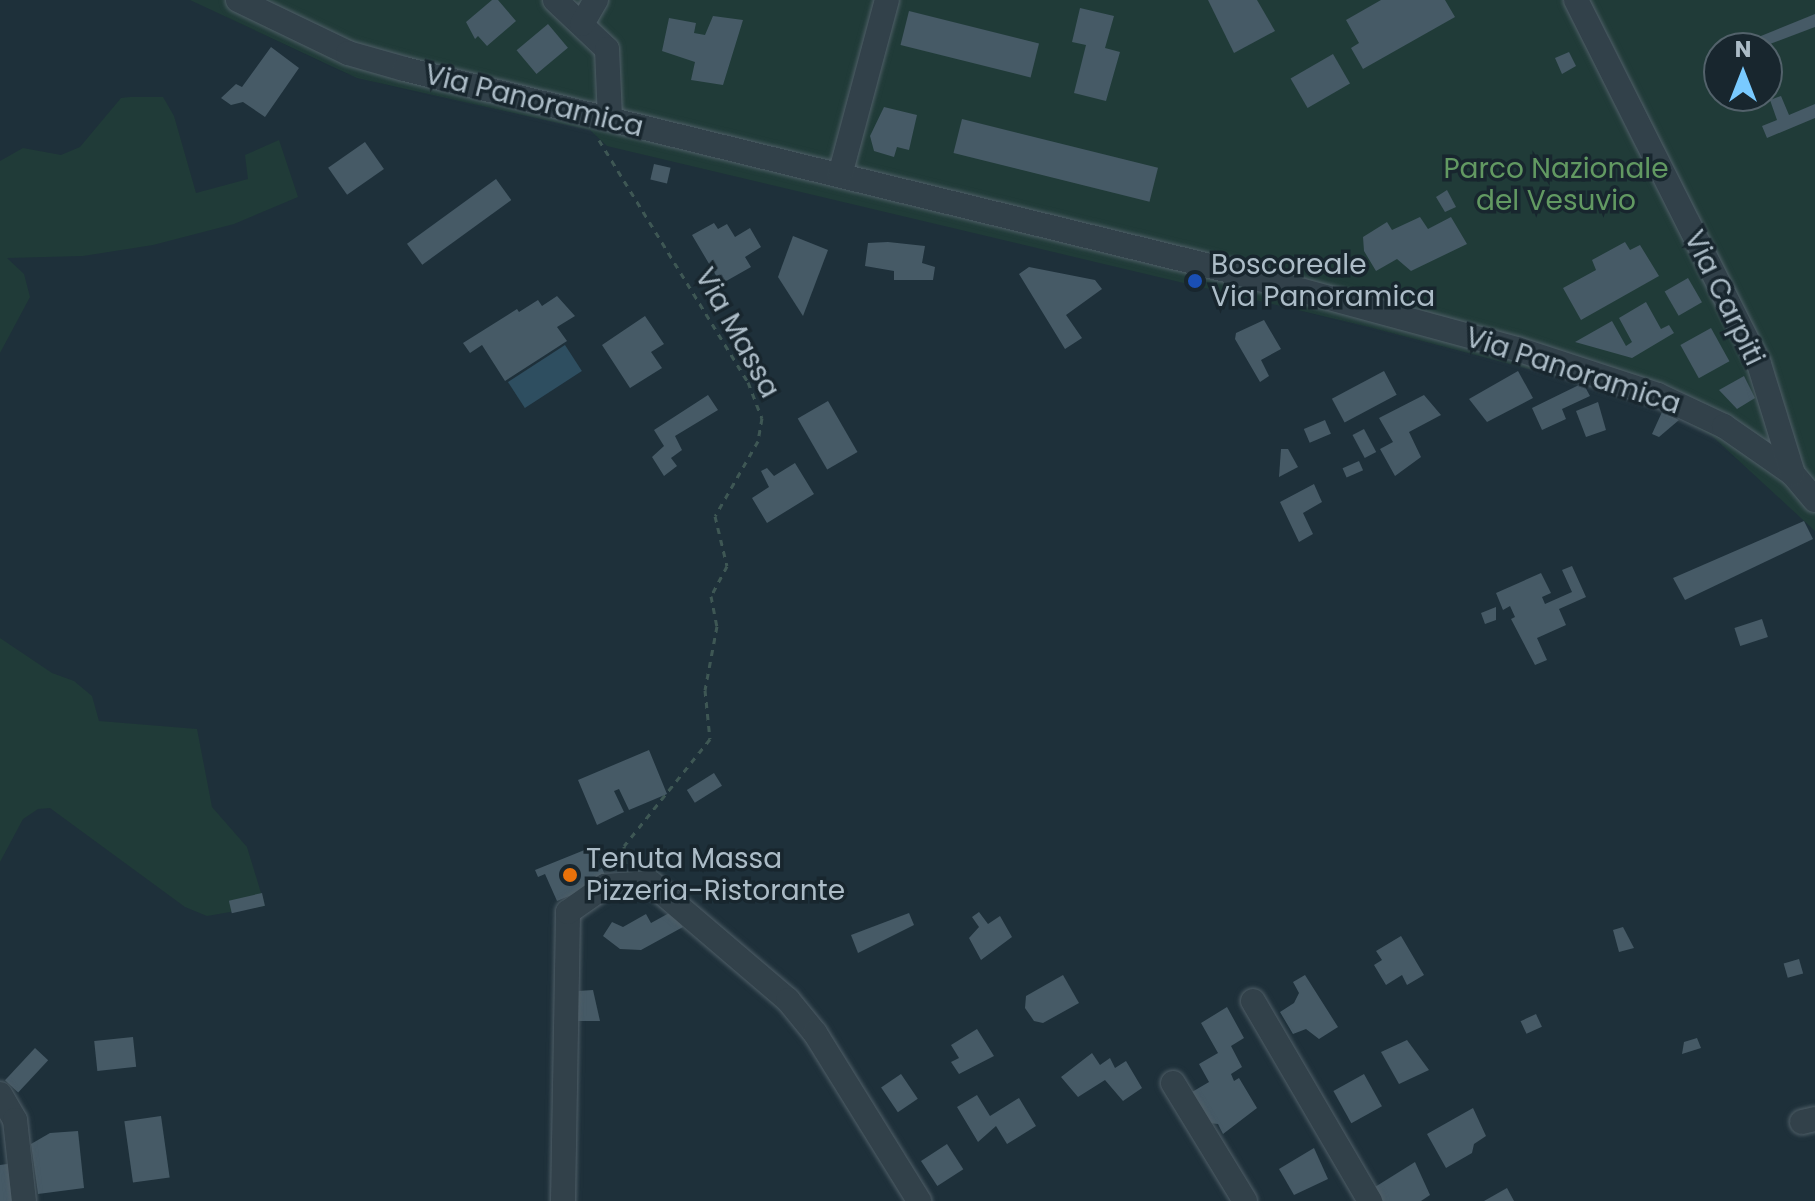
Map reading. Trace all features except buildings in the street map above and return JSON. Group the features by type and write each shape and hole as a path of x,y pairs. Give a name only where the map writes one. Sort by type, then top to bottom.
{"street":[{"name":"Via Panoramica","path":"238,0 348,53 1230,271 1517,349 1658,395 1724,426 1793,474 1815,500"},
{"path":"555,0 607,49 610,119"},
{"path":"582,24 596,0"},
{"path":"840,175 887,0"},
{"name":"Via Carpiti","path":"1576,0 1759,364 1793,474"},
{"path":"563,1201 568,912 605,886 651,883 788,1000 815,1033 919,1201"},
{"path":"1253,1001 1370,1201"},
{"path":"1173,1083 1245,1201"},
{"path":"4,1098 15,1120 24,1201"}],"path":[{"name":"Via Massa","path":"582,112 748,382 762,418 758,441 715,516 727,566 711,596 717,626 705,690 710,739 624,846 628,884"}],"green space":[{"name":"Parco Nazionale del Vesuvio","path":"190,0 1815,0 1815,531 1712,436 1650,401 1365,326 607,146 590,130 357,78"},
{"path":"163,97 174,116 196,193 248,179 245,155 279,140 298,197 234,224 153,245 83,256 7,258 24,274 30,297 0,353 0,161 23,148 61,155 80,147 121,98"},
{"path":"0,638 52,673 74,681 92,696 99,721 197,729 212,807 247,847 265,906 207,916 185,907 50,808 38,809 23,819 0,862"}],"water":[{"path":"565,345 582,371 525,408 508,382"}],"place":[{"name":"Boscoreale Via Panoramica","path":"1195,281"},
{"name":"Tenuta Massa Pizzeria-Ristorante","path":"570,875"}]}
